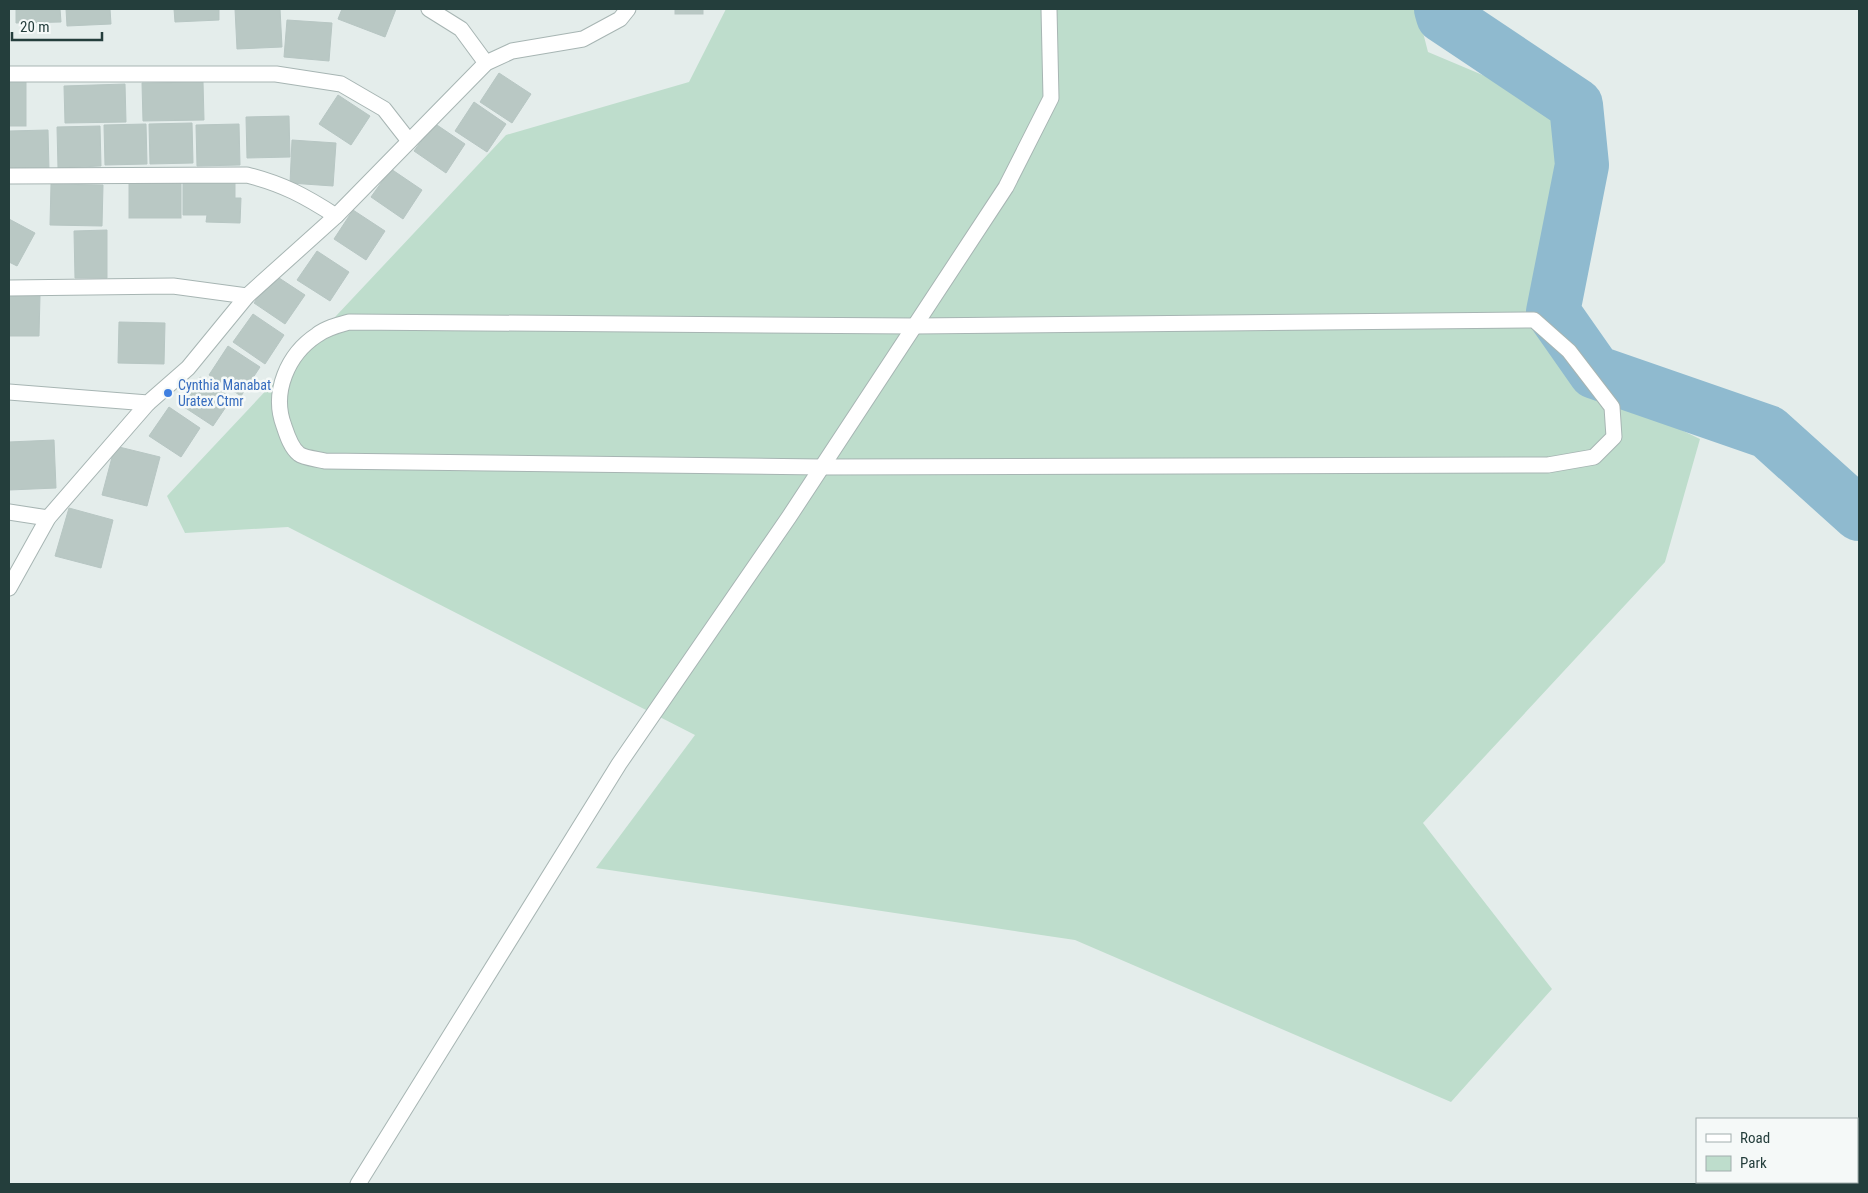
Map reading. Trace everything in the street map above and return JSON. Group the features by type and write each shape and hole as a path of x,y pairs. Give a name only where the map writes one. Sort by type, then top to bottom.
{"street":[{"path":"429,9 461,29 486,63"},
{"path":"9,588 48,518 148,403 188,368 247,296 336,216 486,63 512,51 583,39 620,19 628,9"},
{"path":"358,1184 619,764 784,525 1006,187 1051,98 1049,9"},
{"path":"9,74 276,74 341,84 384,109 410,141"},
{"path":"9,176 247,175 274,182 307,197 336,216"},
{"path":"9,288 173,286 247,296"},
{"path":"1534,320 1569,351 1612,407 1614,437 1594,458 1548,466 822,467 325,462 299,454 289,439 282,422 279,404 281,386 286,370 294,356 305,343 318,333 333,326 349,322 915,326 1534,320"},
{"path":"9,392 148,403"},
{"path":"9,512 48,518"}],"green space":[{"path":"726,9 1417,9 1428,52 1561,108 1575,157 1545,316 1621,401 1700,439 1665,562 1423,823 1552,989 1451,1102 1075,940 596,868 695,735 288,527 185,533 167,496 506,135 689,82"}],"building":[{"path":"16,9 60,9 61,22 16,23"},
{"path":"66,9 110,9 111,24 67,26"},
{"path":"174,9 219,9 219,20 175,22"},
{"path":"235,9 280,9 282,47 237,49"},
{"path":"342,9 396,9 385,37 338,19"},
{"path":"675,9 703,9 703,14 675,14"},
{"path":"287,20 332,23 329,61 284,57"},
{"path":"499,73 531,94 512,123 480,102"},
{"path":"9,77 26,77 26,126 9,126"},
{"path":"203,82 204,120 143,121 142,83"},
{"path":"125,84 126,122 65,123 64,86"},
{"path":"338,95 370,116 351,145 319,124"},
{"path":"474,102 506,124 487,152 455,131"},
{"path":"289,116 290,157 247,158 246,117"},
{"path":"192,123 193,163 150,164 149,124"},
{"path":"434,123 465,144 446,173 414,151"},
{"path":"146,124 147,164 105,165 104,125"},
{"path":"239,124 240,165 197,166 196,125"},
{"path":"100,126 101,166 58,168 57,127"},
{"path":"48,130 49,170 9,171 9,131"},
{"path":"292,140 336,143 333,186 290,183"},
{"path":"391,169 422,190 403,219 371,197"},
{"path":"129,177 181,177 181,218 129,218"},
{"path":"183,180 235,180 235,198 241,198 240,223 206,222 207,215 183,215"},
{"path":"51,184 103,185 102,226 50,225"},
{"path":"353,210 385,231 366,260 334,239"},
{"path":"9,219 35,233 17,266 9,262"},
{"path":"107,230 107,278 75,278 74,231"},
{"path":"317,251 349,272 330,301 297,280"},
{"path":"273,274 305,295 285,324 254,303"},
{"path":"9,294 40,295 39,336 9,336"},
{"path":"253,314 284,335 265,364 233,342"},
{"path":"119,322 165,323 164,364 118,363"},
{"path":"228,346 260,367 241,396 209,375"},
{"path":"200,377 232,398 213,426 181,405"},
{"path":"169,407 200,428 181,457 149,436"},
{"path":"54,440 56,488 9,490 9,442"},
{"path":"115,446 160,457 147,506 102,495"},
{"path":"69,508 113,520 101,568 55,556"}],"waterway":[{"path":"1441,9 1443,16 1576,105 1582,165 1553,312 1595,372 1768,432 1859,514"}],"place":[{"name":"Cynthia Manabat Uratex Ctmr","path":"168,393"}]}
